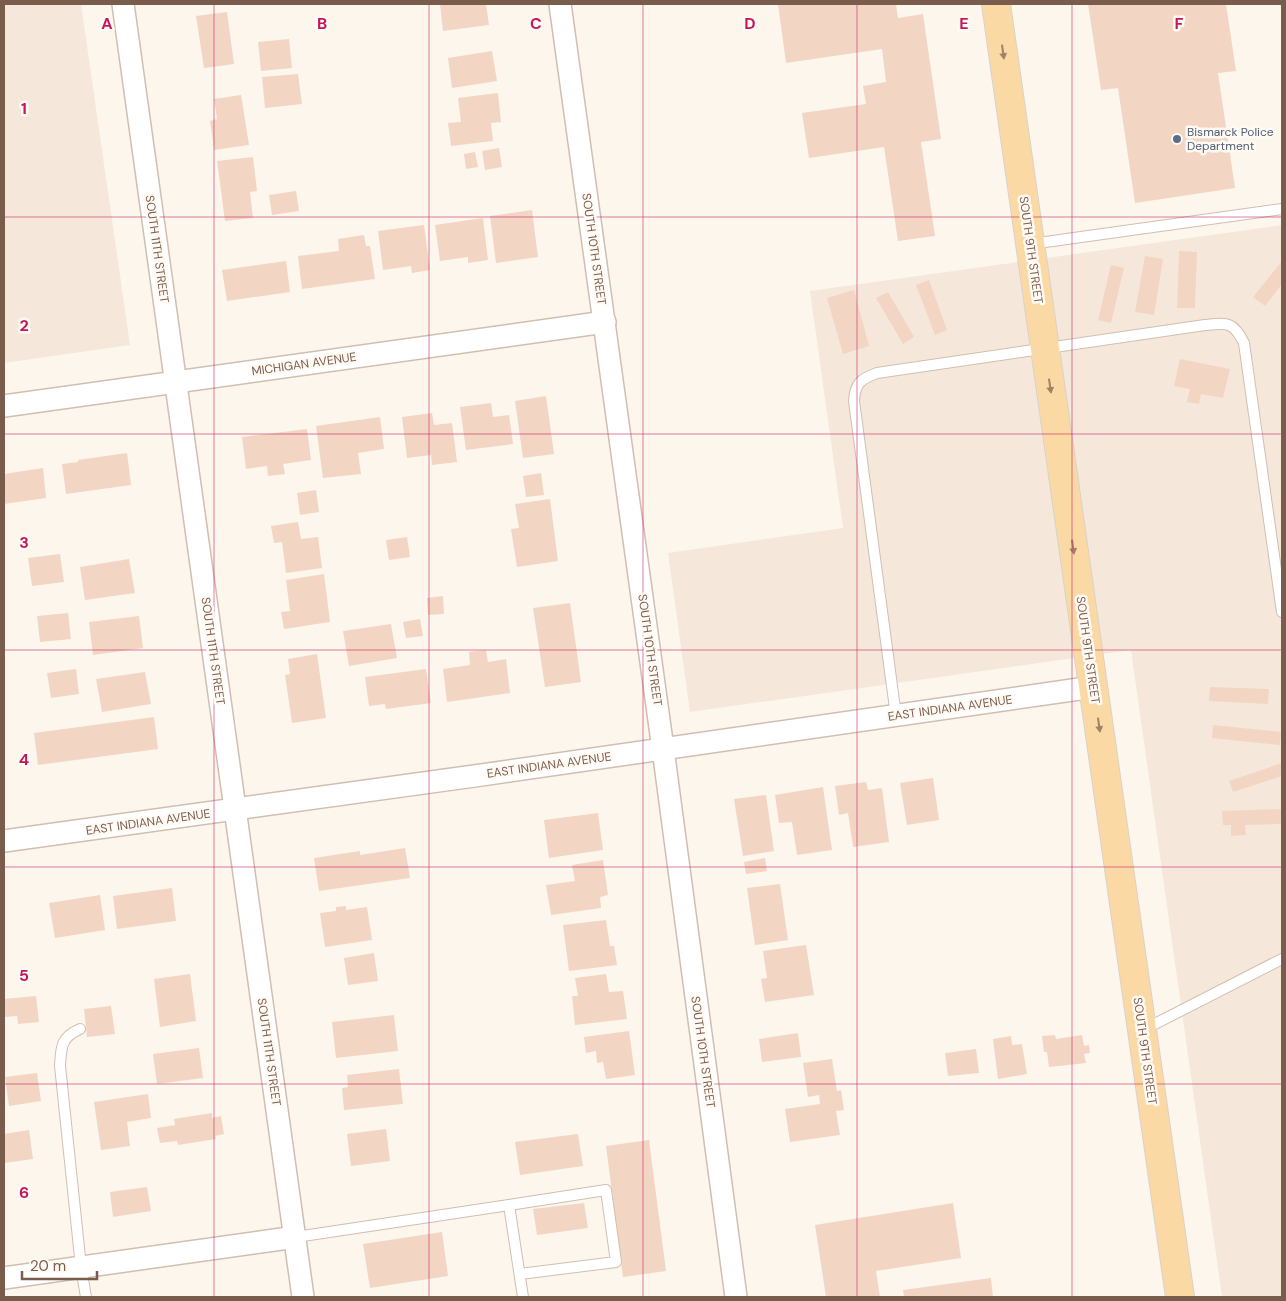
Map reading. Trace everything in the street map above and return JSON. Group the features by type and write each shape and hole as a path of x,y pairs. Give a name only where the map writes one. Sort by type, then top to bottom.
{"main road":[{"name":"SOUTH 9TH STREET","path":"996,4 1180,1297"}],"street":[{"name":"SOUTH 11TH STREET","path":"123,4 304,1297"},
{"name":"SOUTH 10TH STREET","path":"560,4 605,322 736,1297"},
{"name":"MICHIGAN AVENUE","path":"4,406 605,322"},
{"name":"EAST INDIANA AVENUE","path":"4,841 235,810 1094,686"},
{"path":"4,1278 296,1237"}],"lane":[{"path":"1030,244 1282,210"},
{"path":"896,716 854,401 855,391 859,382 867,376 877,373 1044,348 1218,324 1230,324 1244,342 1282,612"},
{"path":"1142,1030 1282,959"},
{"path":"80,1029 71,1033 64,1040 60,1051 60,1066 81,1267 86,1297"},
{"path":"296,1237 606,1190 616,1262 520,1274"},
{"path":"509,1205 523,1297"}],"shaded area":[{"path":"4,4 81,4 130,345 4,363"},
{"path":"1282,225 1282,1297 1222,1297 1131,650 690,712 668,553 843,528 810,291"}],"building":[{"path":"440,4 486,4 489,25 443,31"},
{"path":"778,4 896,4 898,18 923,14 941,139 921,142 935,236 898,241 884,147 809,158 802,113 866,104 863,86 886,82 882,49 786,63"},
{"name":"Bismarck Police Department","path":"1088,4 1226,4 1236,71 1218,73 1235,188 1135,203 1118,88 1101,90"},
{"path":"227,12 234,64 204,68 196,16"},
{"path":"289,39 292,68 261,71 258,42"},
{"path":"492,51 497,81 452,88 448,58"},
{"path":"298,74 302,104 265,108 262,77"},
{"path":"498,93 501,122 491,123 493,141 451,146 448,123 461,122 458,98"},
{"path":"241,95 249,145 214,150 210,121 217,119 214,99"},
{"path":"499,148 502,167 485,170 482,151"},
{"path":"475,152 478,167 466,169 464,154"},
{"path":"253,157 257,191 250,192 253,218 225,221 217,161"},
{"path":"296,191 299,211 272,215 269,195"},
{"path":"532,210 538,257 496,263 490,216"},
{"path":"483,218 488,260 468,263 468,257 440,261 435,225"},
{"path":"424,225 430,270 412,273 411,266 383,270 378,231"},
{"path":"364,235 366,246 370,246 375,279 302,289 298,256 339,251 338,239"},
{"path":"1179,251 1197,252 1195,308 1177,308"},
{"path":"1145,256 1163,259 1154,315 1135,312"},
{"path":"286,261 290,292 227,301 222,270"},
{"path":"1282,261 1282,284 1265,306 1253,297"},
{"path":"1111,265 1124,268 1111,323 1098,320"},
{"path":"929,280 947,330 935,335 916,285"},
{"path":"854,290 869,346 843,354 827,298"},
{"path":"888,292 914,337 903,344 876,298"},
{"path":"1180,359 1230,369 1223,398 1201,394 1199,404 1187,402 1190,389 1174,386"},
{"path":"546,396 554,454 523,458 515,401"},
{"path":"491,403 493,417 509,415 513,444 466,450 460,407"},
{"path":"432,413 434,425 452,423 457,462 432,465 431,455 407,458 402,417"},
{"path":"380,417 384,449 358,453 361,474 323,478 316,426"},
{"path":"307,429 311,460 283,464 285,474 268,476 267,466 246,469 242,437"},
{"path":"127,453 131,485 66,494 62,464"},
{"path":"43,468 46,498 4,504 4,474"},
{"path":"541,473 544,495 526,497 523,476"},
{"path":"316,490 319,512 300,515 297,493"},
{"path":"550,499 558,561 517,567 511,529 519,528 515,504"},
{"path":"298,522 301,539 318,537 322,568 286,573 282,542 274,543 271,526"},
{"path":"407,537 410,557 389,560 386,540"},
{"path":"60,554 64,582 32,586 28,558"},
{"path":"129,559 135,593 85,600 80,567"},
{"path":"324,574 330,622 284,629 281,612 290,611 286,580"},
{"path":"443,596 444,614 428,615 427,598"},
{"path":"570,603 581,682 545,687 533,608"},
{"path":"68,613 71,639 40,642 37,616"},
{"path":"139,616 143,648 93,655 89,622"},
{"path":"420,619 423,636 406,638 403,622"},
{"path":"391,624 397,658 349,666 343,631"},
{"path":"486,650 488,662 506,659 510,693 447,702 443,669 470,665 469,652"},
{"path":"317,654 326,718 292,723 285,675 290,674 288,659"},
{"path":"76,669 79,694 51,698 47,673"},
{"path":"426,669 431,703 386,709 385,704 369,706 365,677"},
{"path":"145,672 151,704 102,712 96,679"},
{"path":"1210,687 1269,689 1268,704 1209,701"},
{"path":"154,717 158,749 38,765 34,733"},
{"path":"1213,725 1281,732 1280,745 1212,738"},
{"path":"1282,763 1282,776 1233,792 1229,781"},
{"path":"933,778 939,820 907,825 900,783"},
{"path":"866,782 868,790 882,788 889,842 853,847 848,813 839,815 835,786"},
{"path":"823,787 832,850 797,855 792,822 779,823 775,795"},
{"path":"766,795 774,851 743,856 734,799"},
{"path":"1282,809 1282,824 1245,825 1246,835 1231,836 1231,825 1223,825 1222,811"},
{"path":"598,813 603,850 549,858 544,820"},
{"path":"405,848 410,878 319,891 314,858 360,851 360,855"},
{"path":"765,858 767,871 746,874 744,862"},
{"path":"603,860 608,895 600,897 601,908 551,915 546,885 575,881 572,865"},
{"path":"780,884 788,940 755,945 747,888"},
{"path":"172,888 176,921 117,929 113,896"},
{"path":"100,895 105,930 55,938 49,903"},
{"path":"346,906 346,910 367,907 372,940 325,947 320,913 336,911 336,907"},
{"path":"606,920 610,946 614,946 617,965 569,971 563,925"},
{"path":"806,945 814,995 765,1002 761,979 767,978 763,951"},
{"path":"374,953 378,981 348,985 344,958"},
{"path":"190,974 196,1021 160,1027 154,979"},
{"path":"606,974 609,992 623,991 627,1019 575,1025 572,996 578,996 575,978"},
{"path":"36,996 39,1022 18,1024 17,1016 5,1017 4,999"},
{"path":"111,1006 115,1034 87,1037 84,1009"},
{"path":"394,1015 398,1051 336,1058 332,1022"},
{"path":"629,1031 635,1075 606,1079 603,1062 597,1063 596,1051 586,1053 584,1037"},
{"path":"798,1033 801,1057 762,1062 759,1039"},
{"path":"1055,1035 1056,1039 1082,1035 1084,1046 1089,1045 1090,1053 1084,1054 1086,1063 1049,1067 1047,1052 1044,1052 1042,1036"},
{"path":"1011,1036 1012,1045 1022,1044 1027,1074 998,1079 993,1039"},
{"path":"199,1048 203,1078 157,1084 153,1054"},
{"path":"976,1049 979,1073 948,1076 945,1053"},
{"path":"832,1059 837,1091 841,1090 844,1110 836,1111 840,1135 790,1142 785,1109 820,1104 819,1095 808,1097 803,1063"},
{"path":"399,1069 403,1104 344,1110 342,1088 348,1087 347,1075"},
{"path":"37,1073 41,1101 9,1106 5,1077"},
{"path":"148,1094 151,1118 127,1122 130,1146 101,1150 94,1102"},
{"path":"212,1113 212,1118 221,1116 224,1134 215,1136 216,1139 178,1145 177,1141 160,1143 157,1128 175,1125 174,1119"},
{"path":"386,1129 390,1161 351,1166 347,1134"},
{"path":"29,1130 33,1159 4,1163 4,1134"},
{"path":"578,1134 583,1166 520,1175 515,1142"},
{"path":"649,1140 666,1271 623,1277 606,1146"},
{"path":"147,1187 151,1211 113,1217 110,1192"},
{"path":"584,1203 588,1228 537,1235 533,1209"},
{"path":"953,1203 961,1258 876,1271 880,1297 826,1297 815,1225"},
{"path":"442,1232 448,1276 370,1288 363,1244"},
{"path":"991,1278 993,1297 904,1297 903,1290"}],"place":[{"name":"Bismarck Police Department","path":"1177,139"}]}
